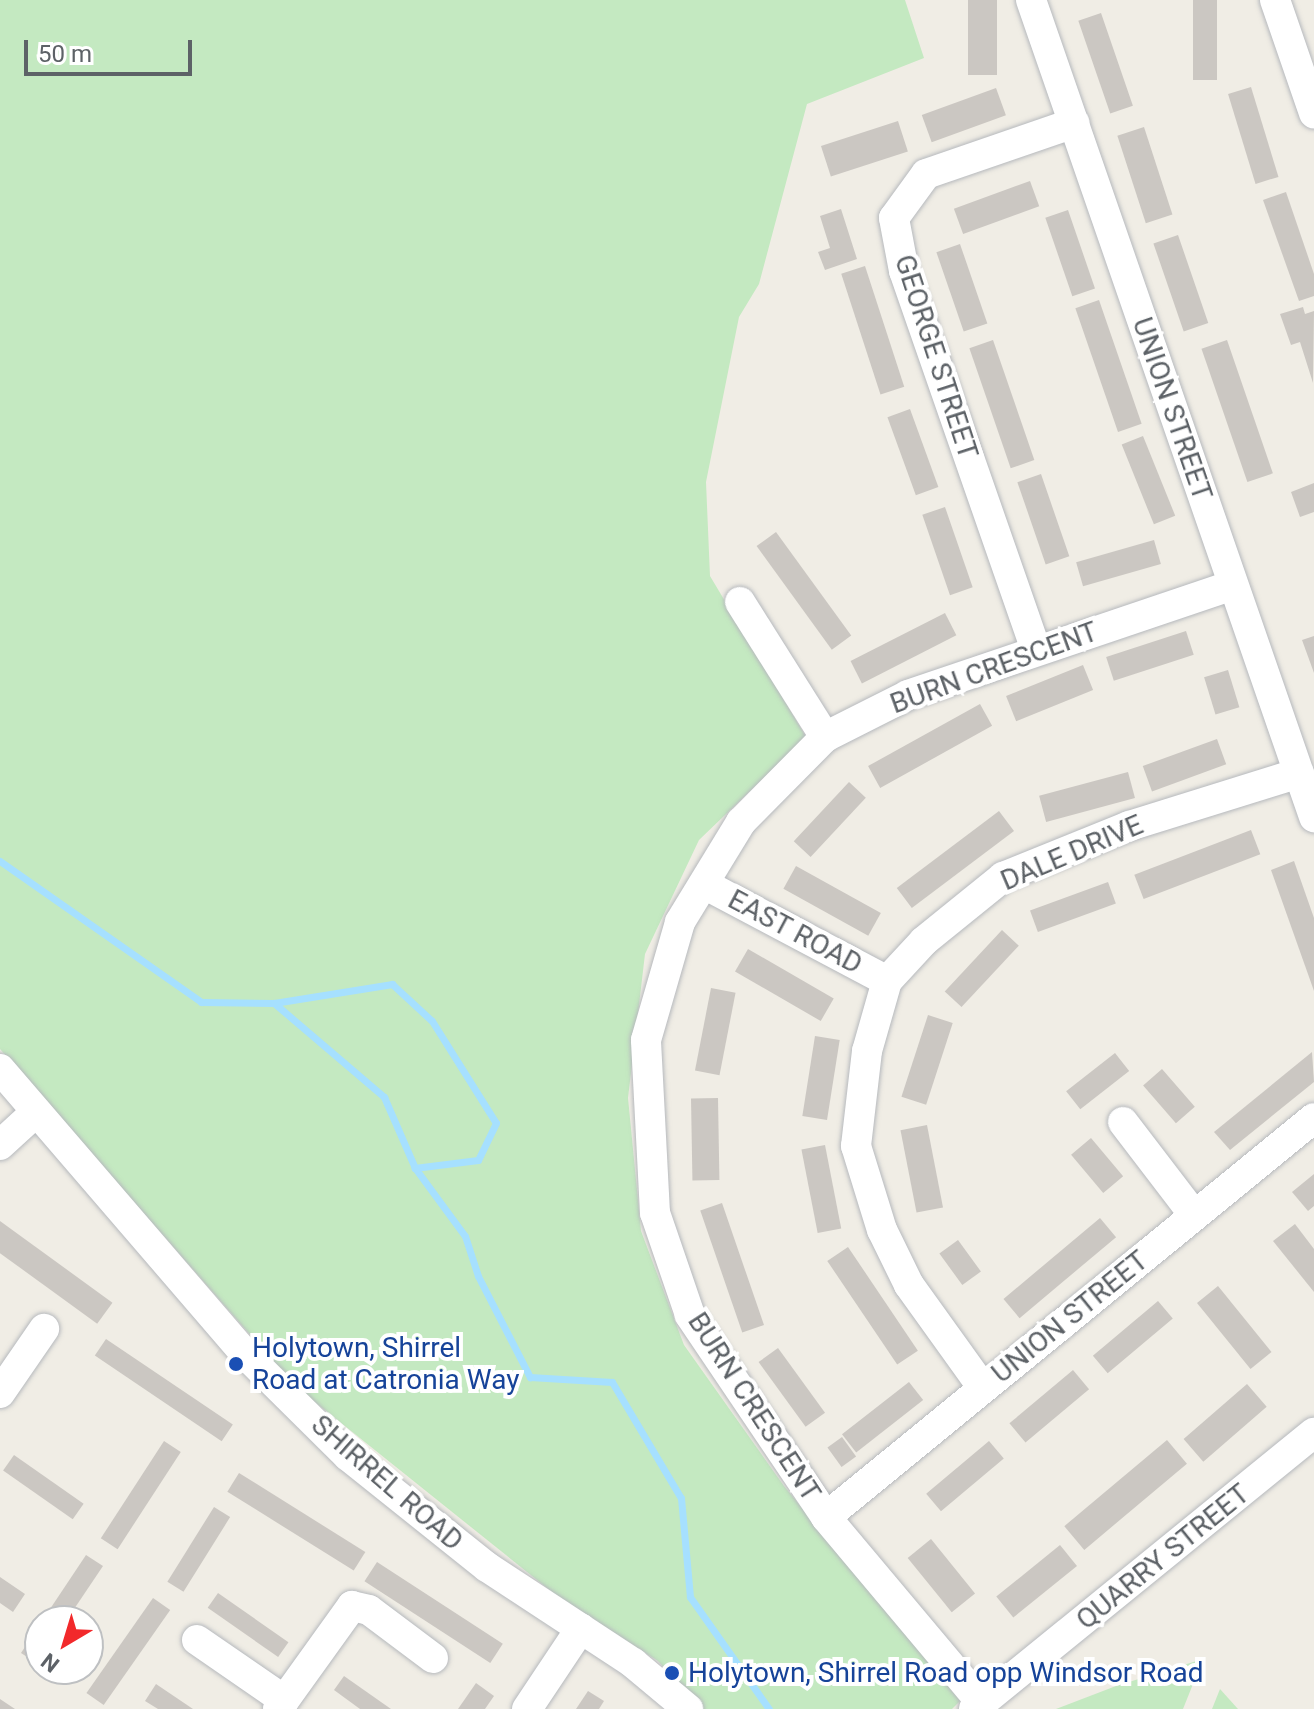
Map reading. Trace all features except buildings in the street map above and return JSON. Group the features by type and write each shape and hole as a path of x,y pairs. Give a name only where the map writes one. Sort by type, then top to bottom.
{"street":[{"name":"UNION STREET","path":"1031,0 1314,817"},
{"path":"1275,0 1314,113"},
{"name":"GEORGE STREET","path":"1036,650 904,271 894,218 926,174 1074,123"},
{"name":"BURN CRESCENT","path":"978,1706 826,1517 690,1315 655,1213 646,1040 680,922 741,822 825,737 908,695 1233,585"},
{"path":"740,602 825,737"},
{"name":"DALE DRIVE","path":"983,1388 909,1285 882,1230 856,1146 867,1051 887,981 924,941 1003,877 1129,826 1299,773"},
{"name":"EAST ROAD","path":"704,884 887,981"},
{"name":"SHIRREL ROAD","path":"0,1069 245,1354 348,1456 487,1567 581,1628 688,1709"},
{"path":"0,1145 36,1112"},
{"name":"UNION STREET","path":"826,1517 1194,1215 1291,1142 1314,1118"},
{"path":"1123,1122 1194,1215"},
{"path":"0,1393 44,1329"},
{"name":"QUARRY STREET","path":"978,1706 1314,1433"},
{"path":"197,1640 281,1705 352,1606 369,1610 433,1658"},
{"path":"527,1709 581,1628"}],"green space":[{"path":"0,0 905,0 924,58 807,104 759,284 739,317 706,482 710,576 806,737 699,840 645,954 628,1098 641,1231 684,1345 784,1486 960,1701 952,1709 700,1709 658,1661 557,1596 295,1386 0,1049"},
{"path":"1203,1659 1183,1709 1056,1709 1116,1686"},
{"path":"1220,1689 1238,1709 1212,1709"}],"waterway":[{"path":"0,861 201,1002 274,1003 384,1097 415,1168"},
{"path":"274,1003 392,984 432,1021 496,1123 478,1160 415,1168 465,1236 478,1276 530,1377 612,1382 681,1498 690,1597 769,1709"}],"place":[{"name":"Holytown, Shirrel Road at Catronia Way","path":"236,1364"},
{"name":"Holytown, Shirrel Road opp Windsor Road","path":"672,1673"}]}
